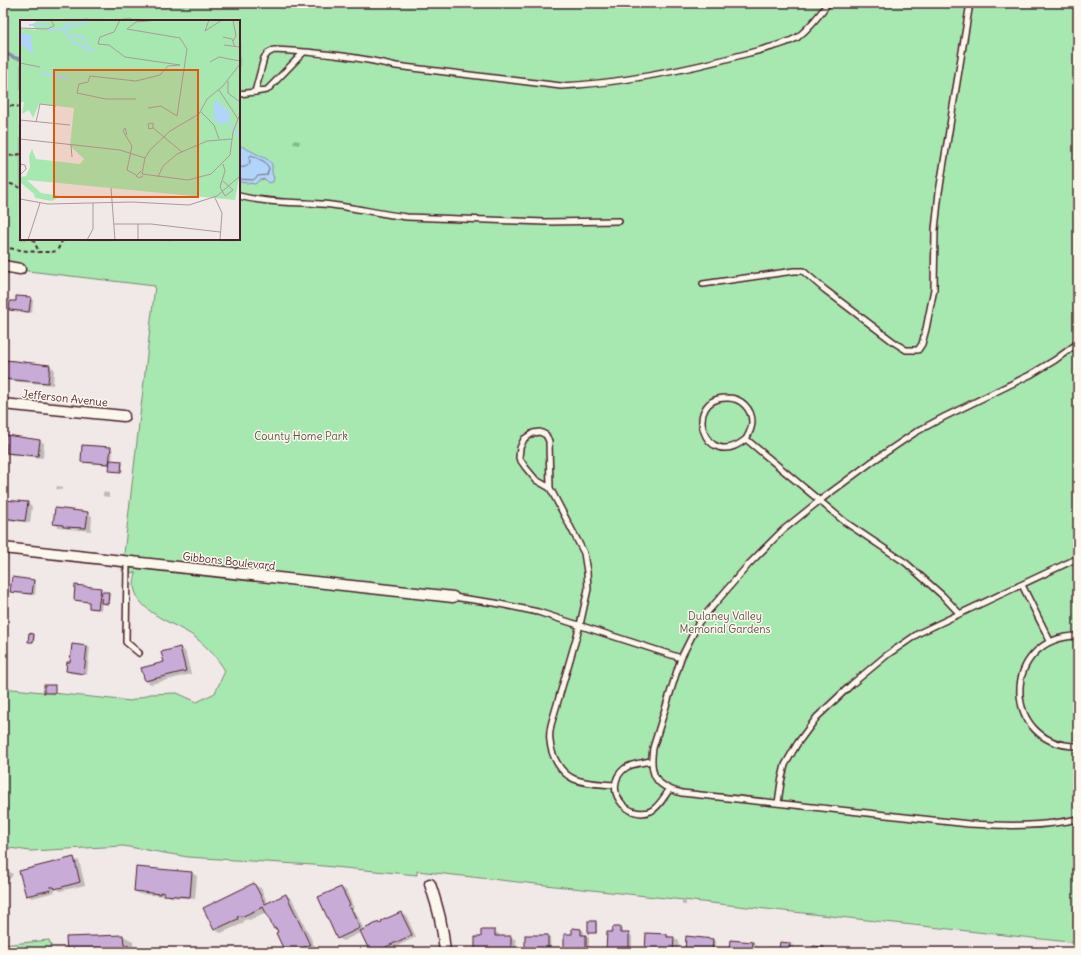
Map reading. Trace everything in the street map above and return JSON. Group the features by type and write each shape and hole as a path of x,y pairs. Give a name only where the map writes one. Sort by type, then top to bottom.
{"street":[{"path":"3,266 20,269"},
{"name":"Jefferson Avenue","path":"3,404 124,416"},
{"name":"Gibbons Boulevard","path":"3,548 453,597"},
{"path":"430,884 442,923 445,952"}],"lane":[{"path":"255,92 264,58 268,53 274,50 367,60 396,66 561,86 587,85 670,73 776,46 796,38 813,23 828,3"},
{"path":"703,284 802,271 866,322 900,346 906,350 918,350 922,344 926,330 933,295 935,230 939,192 970,3"},
{"path":"240,94 267,90 303,53"},
{"path":"240,196 254,200 321,204 407,217 545,222 619,221"},
{"path":"1078,343 1055,360 1030,375 916,432 873,461 783,530 749,564 699,622 681,658 653,748 651,761 652,771 658,782 669,790 682,793 969,824 1008,826 1038,825 1078,819"},
{"path":"728,398 741,402 747,407 751,414 751,430 746,439 739,445 730,448 723,448 710,442 706,437 702,424 706,408 718,399 728,398"},
{"path":"550,488 536,480 519,458 520,448 524,439 533,433 540,432 546,435 549,441 550,488 584,553 587,572 588,589 580,625 550,725 552,751 564,772 573,779 614,785"},
{"path":"746,439 845,522 906,563 943,596 959,613"},
{"path":"778,803 785,765 797,744 817,717 852,684 887,655 919,633 1078,558"},
{"path":"127,562 126,642 139,653"},
{"path":"1022,585 1050,641"},
{"path":"453,597 495,603 538,612 681,658"},
{"path":"1078,636 1067,636 1050,641 1038,648 1029,660 1021,676 1019,690 1021,705 1032,727 1042,736 1054,742 1068,746 1078,746"},
{"path":"651,761 625,768 618,776 614,785 617,797 621,804 629,810 639,813 651,811 659,804 669,790"}],"path":[{"path":"3,105 20,107"},
{"path":"3,157 20,154"},
{"path":"3,183 20,188"},
{"path":"33,240 39,252"},
{"path":"3,246 46,253 57,251 62,240"}],"green space":[{"path":"3,3 1078,3 1078,943 417,871 417,875 313,865 188,857 123,846 30,851 3,847 3,688 131,701 150,694 177,693 197,702 215,693 225,671 212,653 196,638 150,611 137,596 134,586 136,573 122,571 155,286 3,268"},
{"path":"49,940 51,946 47,952 3,952 3,945"}],"water":[{"path":"240,146 267,159 272,164 272,173 274,178 273,182 269,183 265,179 260,180 255,184 240,182"}],"building":[{"path":"16,296 31,297 29,312 9,310 10,301 16,301"},
{"path":"6,360 50,365 48,383 4,379"},
{"path":"6,435 40,440 38,456 6,453"},
{"path":"82,445 111,447 109,464 81,462"},
{"path":"110,460 122,461 121,472 109,471"},
{"path":"3,498 5,498 4,500 28,502 25,521 3,518"},
{"path":"55,508 88,512 86,528 63,527 63,525 53,524"},
{"path":"12,577 34,580 32,594 10,592"},
{"path":"75,585 101,588 98,609 89,608 89,602 74,600"},
{"path":"102,592 109,592 108,604 101,603"},
{"path":"29,633 34,634 33,642 28,642"},
{"path":"72,644 87,646 84,674 66,671 67,662 70,662"},
{"path":"180,647 186,671 145,681 141,668 164,662 161,652"},
{"path":"44,685 55,685 55,693 44,693"},
{"path":"74,857 80,882 55,889 54,887 50,887 51,890 26,896 19,871"},
{"path":"136,867 192,872 190,897 164,895 164,893 160,892 160,894 134,891"},
{"path":"254,883 265,904 286,894 310,945 296,952 285,952 276,933 278,932 276,928 274,929 263,907 241,917 237,917 238,919 214,930 203,908"},
{"path":"341,887 350,905 348,906 350,909 351,908 360,928 337,939 318,897"},
{"path":"401,912 412,935 375,952 370,952 360,931 379,922 379,924 382,922 381,921"},
{"path":"588,921 596,921 596,933 588,933"},
{"path":"613,927 620,927 620,933 629,933 629,951 606,950 607,932 612,932"},
{"path":"572,928 581,929 581,935 586,935 586,952 564,950 564,934 572,934"},
{"path":"481,930 495,930 495,936 511,936 511,950 475,952 475,937 481,937"},
{"path":"646,933 667,934 667,937 674,937 673,952 645,952"},
{"path":"123,935 124,945 128,945 128,952 67,952 66,937"},
{"path":"525,935 548,935 548,950 525,950"},
{"path":"686,936 713,939 712,952 685,952"},
{"path":"730,940 753,942 752,952 729,952"},
{"path":"780,942 790,943 789,950 791,950 791,952 768,952 769,948 779,949"},
{"path":"813,946 824,947 824,952 812,952"},
{"path":"1059,948 1060,952 1045,952 1045,951"}],"waterway":[{"path":"3,52 20,59"}],"park label":[{"name":"County Home Park","path":"301,436"},
{"name":"Dulaney Valley Memorial Gardens","path":"725,622"}]}
